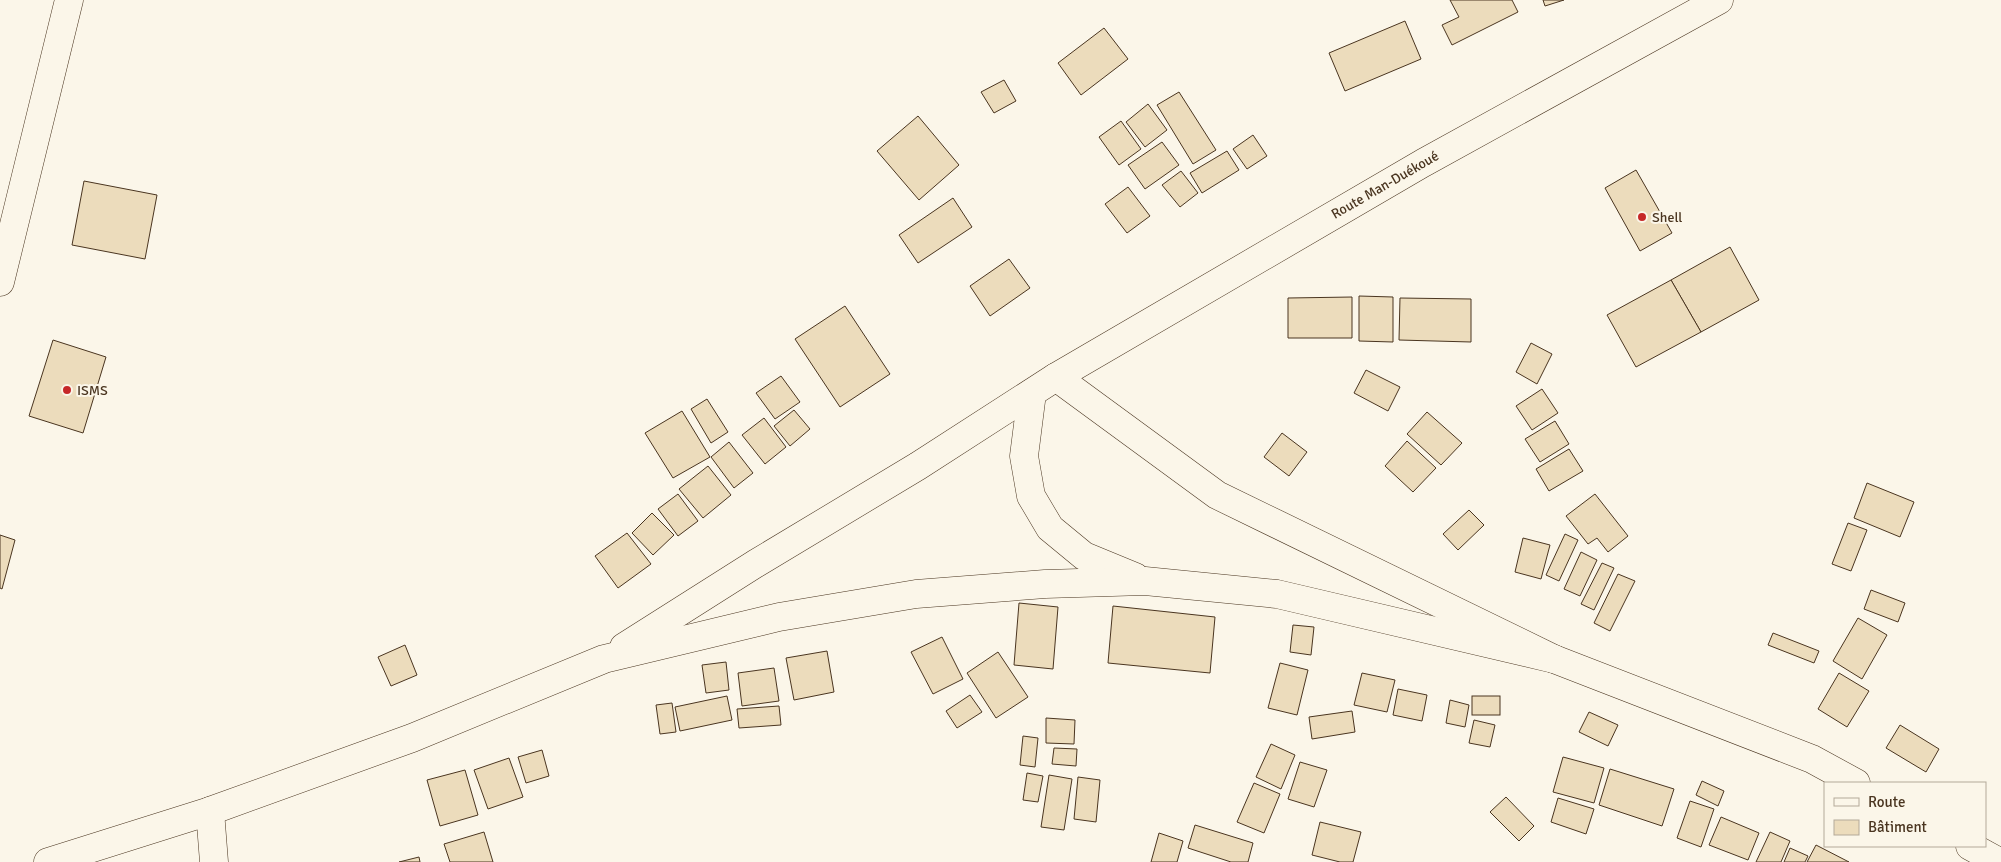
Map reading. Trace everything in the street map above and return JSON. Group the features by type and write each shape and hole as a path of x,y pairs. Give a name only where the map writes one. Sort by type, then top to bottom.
{"main road":[{"path":"0,282 69,0"},
{"name":"Route Man-Duékoué","path":"604,659 755,564 918,466 1056,378 1423,163 1719,0"},
{"path":"1056,378 1217,495 1554,659 1812,759 1854,782"},
{"path":"1032,393 1024,456 1031,496 1050,528 1084,556 1145,581"},
{"path":"48,862 210,811 412,738 604,659 779,617 916,594 1045,584 1145,581 1277,594 1554,659"},
{"path":"210,811 214,862"},
{"path":"1972,847 2000,862"}],"building":[{"path":"1450,0 1512,0 1518,12 1452,45 1442,25 1459,17"},
{"path":"1543,0 1564,0 1545,6"},
{"path":"1405,21 1421,59 1345,91 1329,53"},
{"path":"1104,28 1128,59 1081,95 1058,63"},
{"path":"1004,80 1016,101 994,113 981,92"},
{"path":"1179,92 1216,150 1193,164 1157,105"},
{"path":"1148,104 1167,130 1145,147 1126,122"},
{"path":"918,116 959,165 919,200 877,151"},
{"path":"1121,121 1141,149 1119,165 1099,137"},
{"path":"1253,135 1267,156 1247,169 1233,149"},
{"path":"1162,142 1179,165 1145,189 1128,165"},
{"path":"1227,151 1239,170 1202,193 1190,173"},
{"path":"1636,170 1672,233 1640,251 1605,188"},
{"path":"1181,171 1198,193 1180,207 1162,185"},
{"path":"84,181 157,195 145,259 72,245"},
{"path":"1128,187 1150,216 1127,233 1105,204"},
{"path":"953,198 972,227 918,263 899,235"},
{"path":"1730,247 1759,300 1701,332 1671,280"},
{"path":"1009,259 1030,288 990,316 970,286"},
{"path":"1671,280 1701,332 1636,367 1607,315"},
{"path":"1359,296 1393,297 1393,342 1359,341"},
{"path":"1352,297 1352,338 1288,338 1288,298"},
{"path":"1400,298 1471,299 1471,342 1399,340"},
{"path":"845,306 890,374 840,407 795,339"},
{"path":"53,340 106,357 83,433 29,416"},
{"path":"1531,343 1552,354 1537,384 1516,372"},
{"path":"1366,370 1400,387 1388,411 1354,393"},
{"path":"781,376 800,402 775,419 756,393"},
{"path":"1542,389 1558,413 1532,430 1516,406"},
{"path":"707,399 728,432 711,443 691,409"},
{"path":"794,410 810,429 790,446 774,426"},
{"path":"682,411 710,457 673,478 645,433"},
{"path":"1427,412 1462,443 1441,465 1407,434"},
{"path":"764,418 786,447 765,464 742,435"},
{"path":"1555,421 1569,444 1540,462 1525,439"},
{"path":"1282,433 1307,452 1289,476 1264,457"},
{"path":"1407,441 1436,468 1413,492 1385,466"},
{"path":"729,442 753,473 734,488 711,457"},
{"path":"1569,449 1583,471 1549,491 1536,469"},
{"path":"708,466 731,495 703,518 679,489"},
{"path":"1867,483 1914,502 1900,537 1854,518"},
{"path":"678,494 698,521 678,536 658,509"},
{"path":"1595,494 1628,536 1608,552 1597,538 1588,544 1566,516"},
{"path":"1469,510 1484,525 1458,550 1443,534"},
{"path":"652,513 674,535 653,555 632,533"},
{"path":"1848,523 1867,530 1851,571 1832,564"},
{"path":"627,533 651,564 618,588 595,556"},
{"path":"1565,534 1578,540 1559,581 1546,575"},
{"path":"0,535 15,540 2,589 0,588"},
{"path":"1523,538 1550,545 1541,579 1515,572"},
{"path":"1581,552 1597,560 1580,596 1564,589"},
{"path":"1602,563 1614,568 1594,610 1581,604"},
{"path":"1618,574 1635,581 1610,631 1594,623"},
{"path":"1871,590 1905,603 1898,622 1864,609"},
{"path":"1019,603 1058,607 1053,669 1014,665"},
{"path":"1113,606 1215,617 1210,673 1108,663"},
{"path":"1858,618 1887,635 1862,679 1833,661"},
{"path":"1293,625 1314,627 1311,655 1290,652"},
{"path":"1773,633 1819,651 1814,663 1768,645"},
{"path":"942,637 963,679 933,694 911,652"},
{"path":"405,645 417,675 391,686 378,657"},
{"path":"827,651 834,692 794,700 786,658"},
{"path":"998,652 1028,697 996,718 967,673"},
{"path":"726,662 729,690 706,693 702,665"},
{"path":"1280,663 1308,670 1297,715 1268,708"},
{"path":"774,668 779,701 742,706 738,673"},
{"path":"1362,673 1395,680 1387,712 1354,705"},
{"path":"1839,673 1869,691 1847,727 1818,709"},
{"path":"1398,689 1427,695 1422,721 1393,715"},
{"path":"970,695 982,712 957,728 946,711"},
{"path":"727,696 732,720 680,731 675,707"},
{"path":"1472,696 1500,696 1500,715 1472,715"},
{"path":"1450,700 1469,705 1465,727 1446,723"},
{"path":"672,703 676,732 660,734 656,705"},
{"path":"779,706 781,725 739,728 737,709"},
{"path":"1352,711 1355,732 1312,739 1309,717"},
{"path":"1589,712 1618,725 1608,746 1579,732"},
{"path":"1046,718 1075,720 1074,744 1046,743"},
{"path":"1474,720 1495,725 1490,747 1469,743"},
{"path":"1900,725 1939,749 1926,772 1886,748"},
{"path":"1023,736 1038,738 1035,767 1020,765"},
{"path":"1271,744 1295,755 1281,789 1256,777"},
{"path":"1054,748 1077,749 1076,766 1052,764"},
{"path":"542,750 549,776 526,783 518,757"},
{"path":"1563,757 1604,768 1594,803 1553,792"},
{"path":"509,758 523,797 488,809 474,770"},
{"path":"1300,762 1327,770 1314,807 1288,799"},
{"path":"1610,769 1674,789 1662,826 1599,805"},
{"path":"465,770 478,815 440,826 427,780"},
{"path":"1027,773 1043,776 1038,802 1023,800"},
{"path":"1049,775 1072,779 1064,830 1041,827"},
{"path":"1078,777 1100,780 1096,822 1074,819"},
{"path":"1702,781 1724,791 1718,806 1696,795"},
{"path":"1254,783 1280,794 1264,833 1237,822"},
{"path":"1506,797 1534,826 1519,841 1490,812"},
{"path":"1558,798 1594,809 1586,834 1551,822"},
{"path":"1690,801 1714,809 1701,847 1677,838"},
{"path":"1721,817 1759,833 1748,860 1709,845"},
{"path":"1320,822 1361,832 1353,862 1340,862 1312,855"},
{"path":"1195,825 1253,843 1248,862 1231,862 1188,848"},
{"path":"484,832 493,862 450,862 444,844"},
{"path":"1770,832 1790,841 1781,862 1756,862"},
{"path":"1159,833 1183,841 1177,862 1151,862"},
{"path":"1816,845 1849,862 1807,862"},
{"path":"1790,848 1808,856 1805,862 1784,862"},
{"path":"419,857 420,862 399,862"}],"place":[{"name":"Shell","path":"1642,217"},
{"name":"ISMS","path":"67,390"}]}
